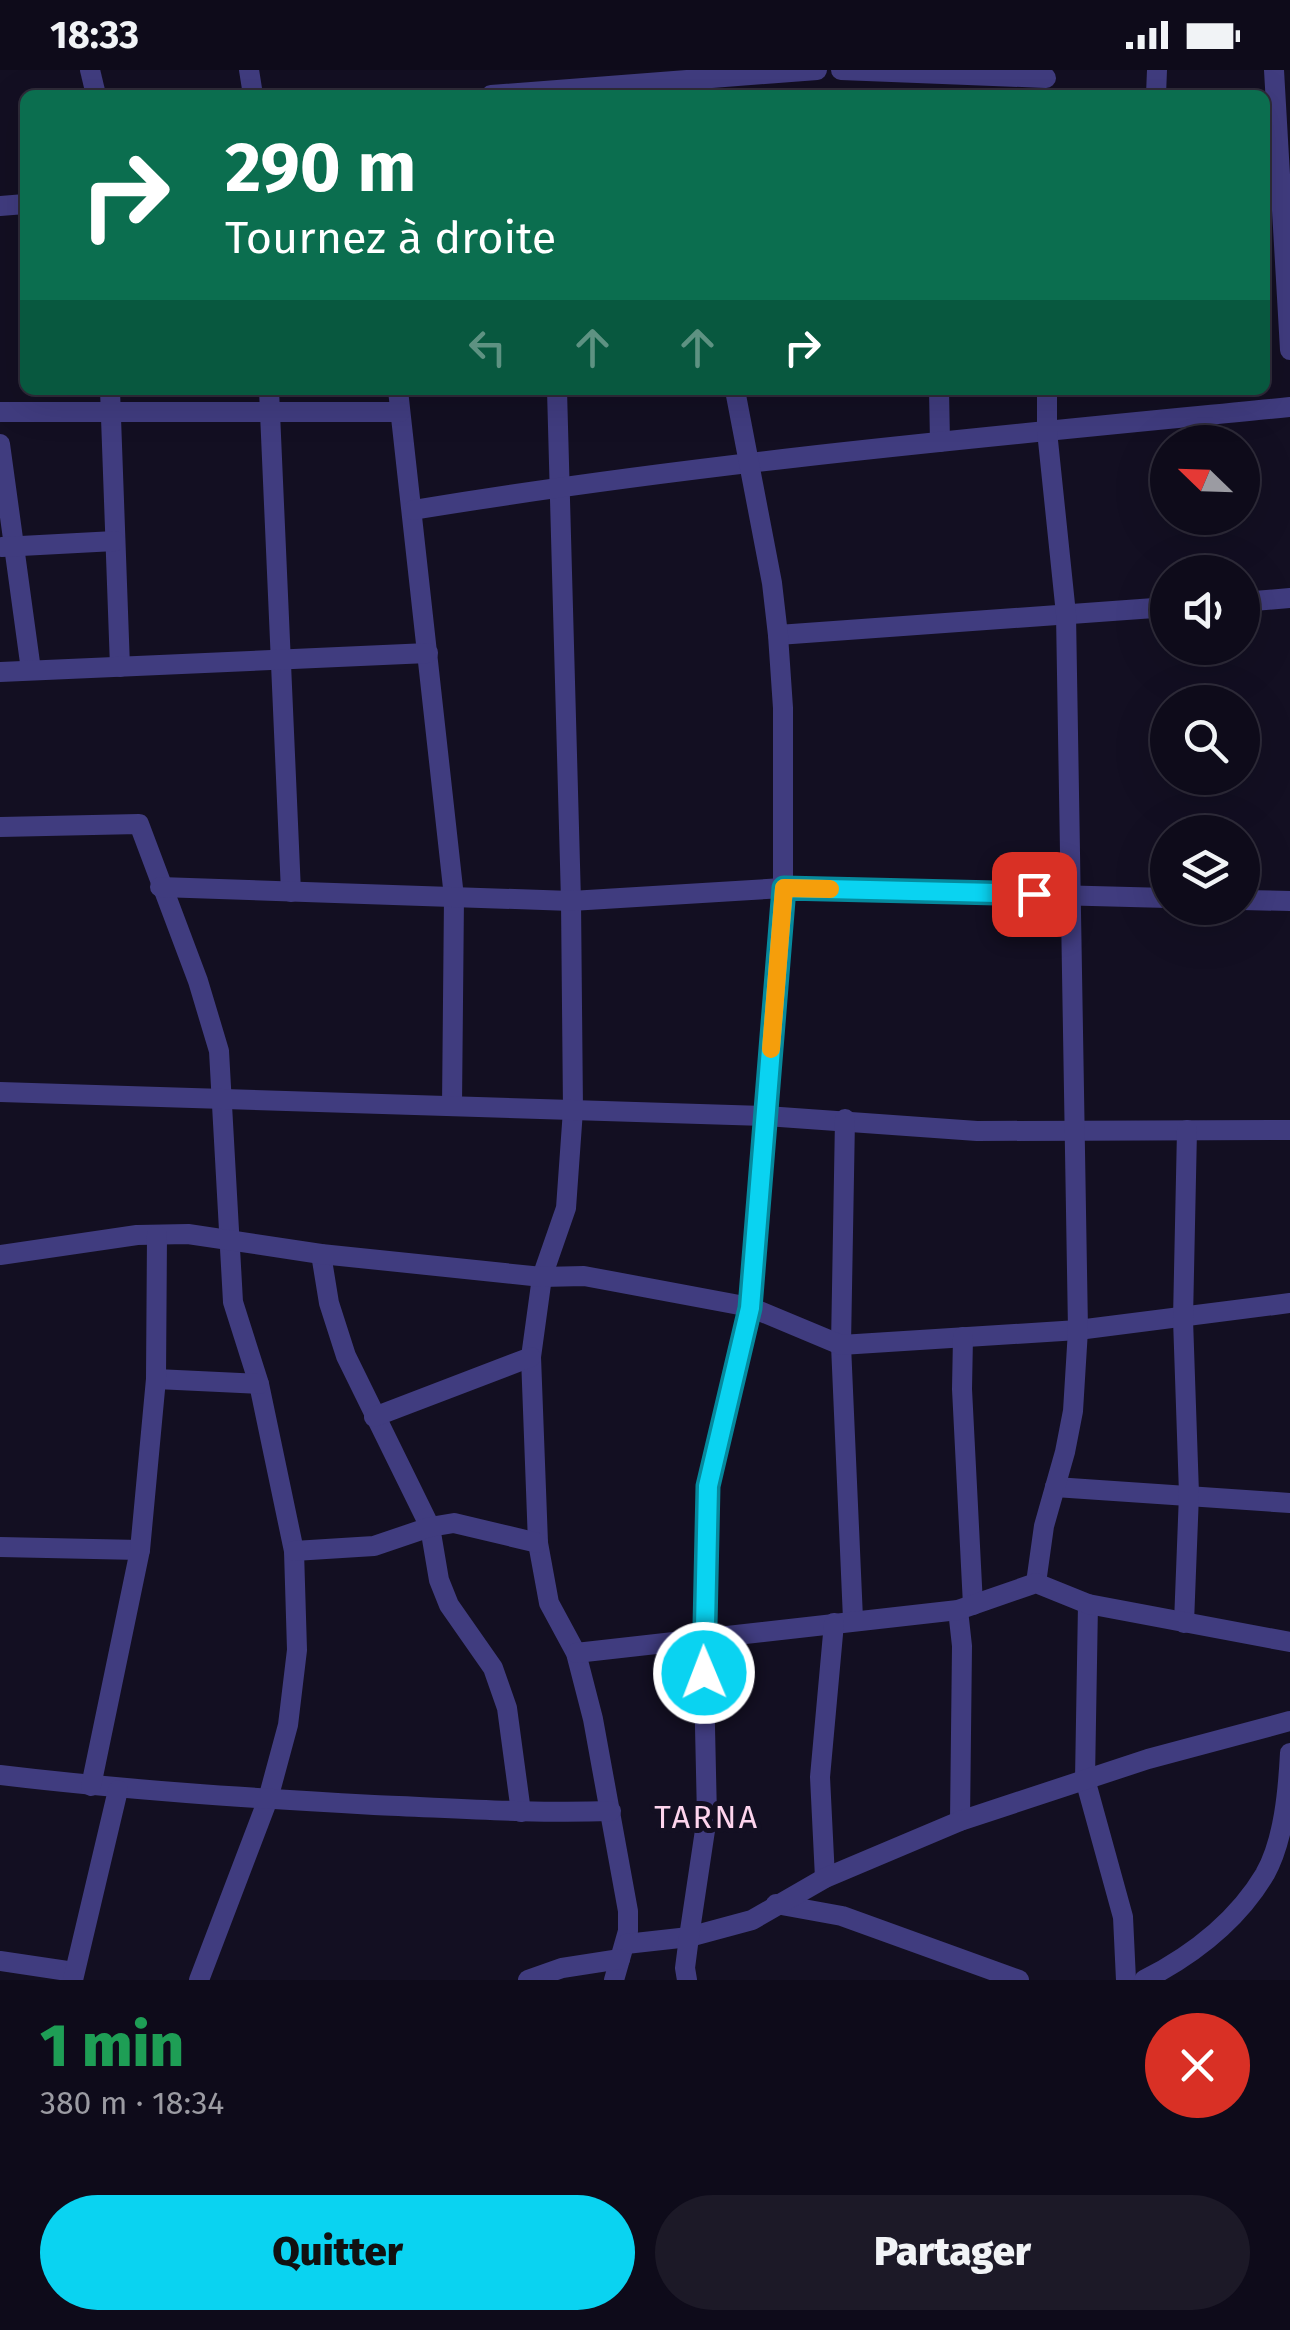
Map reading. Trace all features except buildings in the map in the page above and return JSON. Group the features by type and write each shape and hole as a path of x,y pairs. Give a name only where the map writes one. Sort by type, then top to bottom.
{"street":[{"path":"559,90 816,70"},
{"path":"841,70 1046,81"},
{"path":"1274,70 1286,189 1290,350"},
{"path":"398,395 454,897 452,1106"},
{"path":"557,395 574,1110 566,1208 542,1277 531,1357 538,1544 549,1603 576,1652 628,1910 623,1952 614,1980"},
{"path":"688,1980 688,1937 707,1817 703,1637 708,1486 750,1308 784,888 783,708 778,634 735,395"},
{"path":"939,395 940,442"},
{"path":"1036,1583 1044,1526 1073,1411 1078,1330 1066,614 1047,431 1047,395"},
{"path":"0,412 110,400 270,401 400,412"},
{"path":"110,400 120,667"},
{"path":"270,401 291,892"},
{"path":"412,510 750,461 1290,407"},
{"path":"0,444 6,546 31,670"},
{"path":"6,546 115,541"},
{"path":"1260,600 1290,598"},
{"path":"778,634 1150,608"},
{"path":"0,672 428,653"},
{"path":"0,827 140,824 160,887 198,981 219,1051 234,1302 259,1384 294,1550 297,1650 288,1725 268,1799 199,1980"},
{"path":"160,887 571,900 784,888 1150,898"},
{"path":"1260,900 1290,901"},
{"path":"0,1092 845,1119 924,1129 1290,1130"},
{"path":"825,1878 820,1777 844,1621 840,1345 845,1119"},
{"path":"1184,1623 1189,1494 1183,1318 1187,1130"},
{"path":"91,1786 140,1550 156,1379 157,1234"},
{"path":"0,1255 157,1234 230,1239 321,1254 542,1277 584,1276 750,1308 840,1345 1078,1330 1290,1303"},
{"path":"321,1254 329,1303 346,1356 430,1527 439,1580 450,1605 493,1668 507,1708 521,1812"},
{"path":"960,1821 966,1608 964,1338"},
{"path":"374,1417 531,1357"},
{"path":"156,1379 259,1384"},
{"path":"1056,1487 1290,1503"},
{"path":"294,1550 374,1546 454,1523 538,1544"},
{"path":"0,1548 140,1550"},
{"path":"576,1652 966,1608 1036,1583 1088,1604 1290,1642"},
{"path":"1088,1604 1085,1779 1123,1917 1126,1980"},
{"path":"528,1980 752,1920 825,1878 960,1821 1085,1779 1290,1721"},
{"path":"1144,1980 1182,1960 1216,1932 1264,1875 1283,1812 1290,1753"},
{"path":"0,1775 118,1790 521,1812 611,1812"},
{"path":"0,1961 73,1976 118,1790"},
{"path":"776,1904 842,1916 1019,1980"}],"slow traffic":[{"path":"771,1049 784,888 830,889"}],"district":[{"name":"TARNA","path":"707,1817"}],"route":[{"path":"704,1673 708,1486 750,1308 784,888 1034,894"}]}
